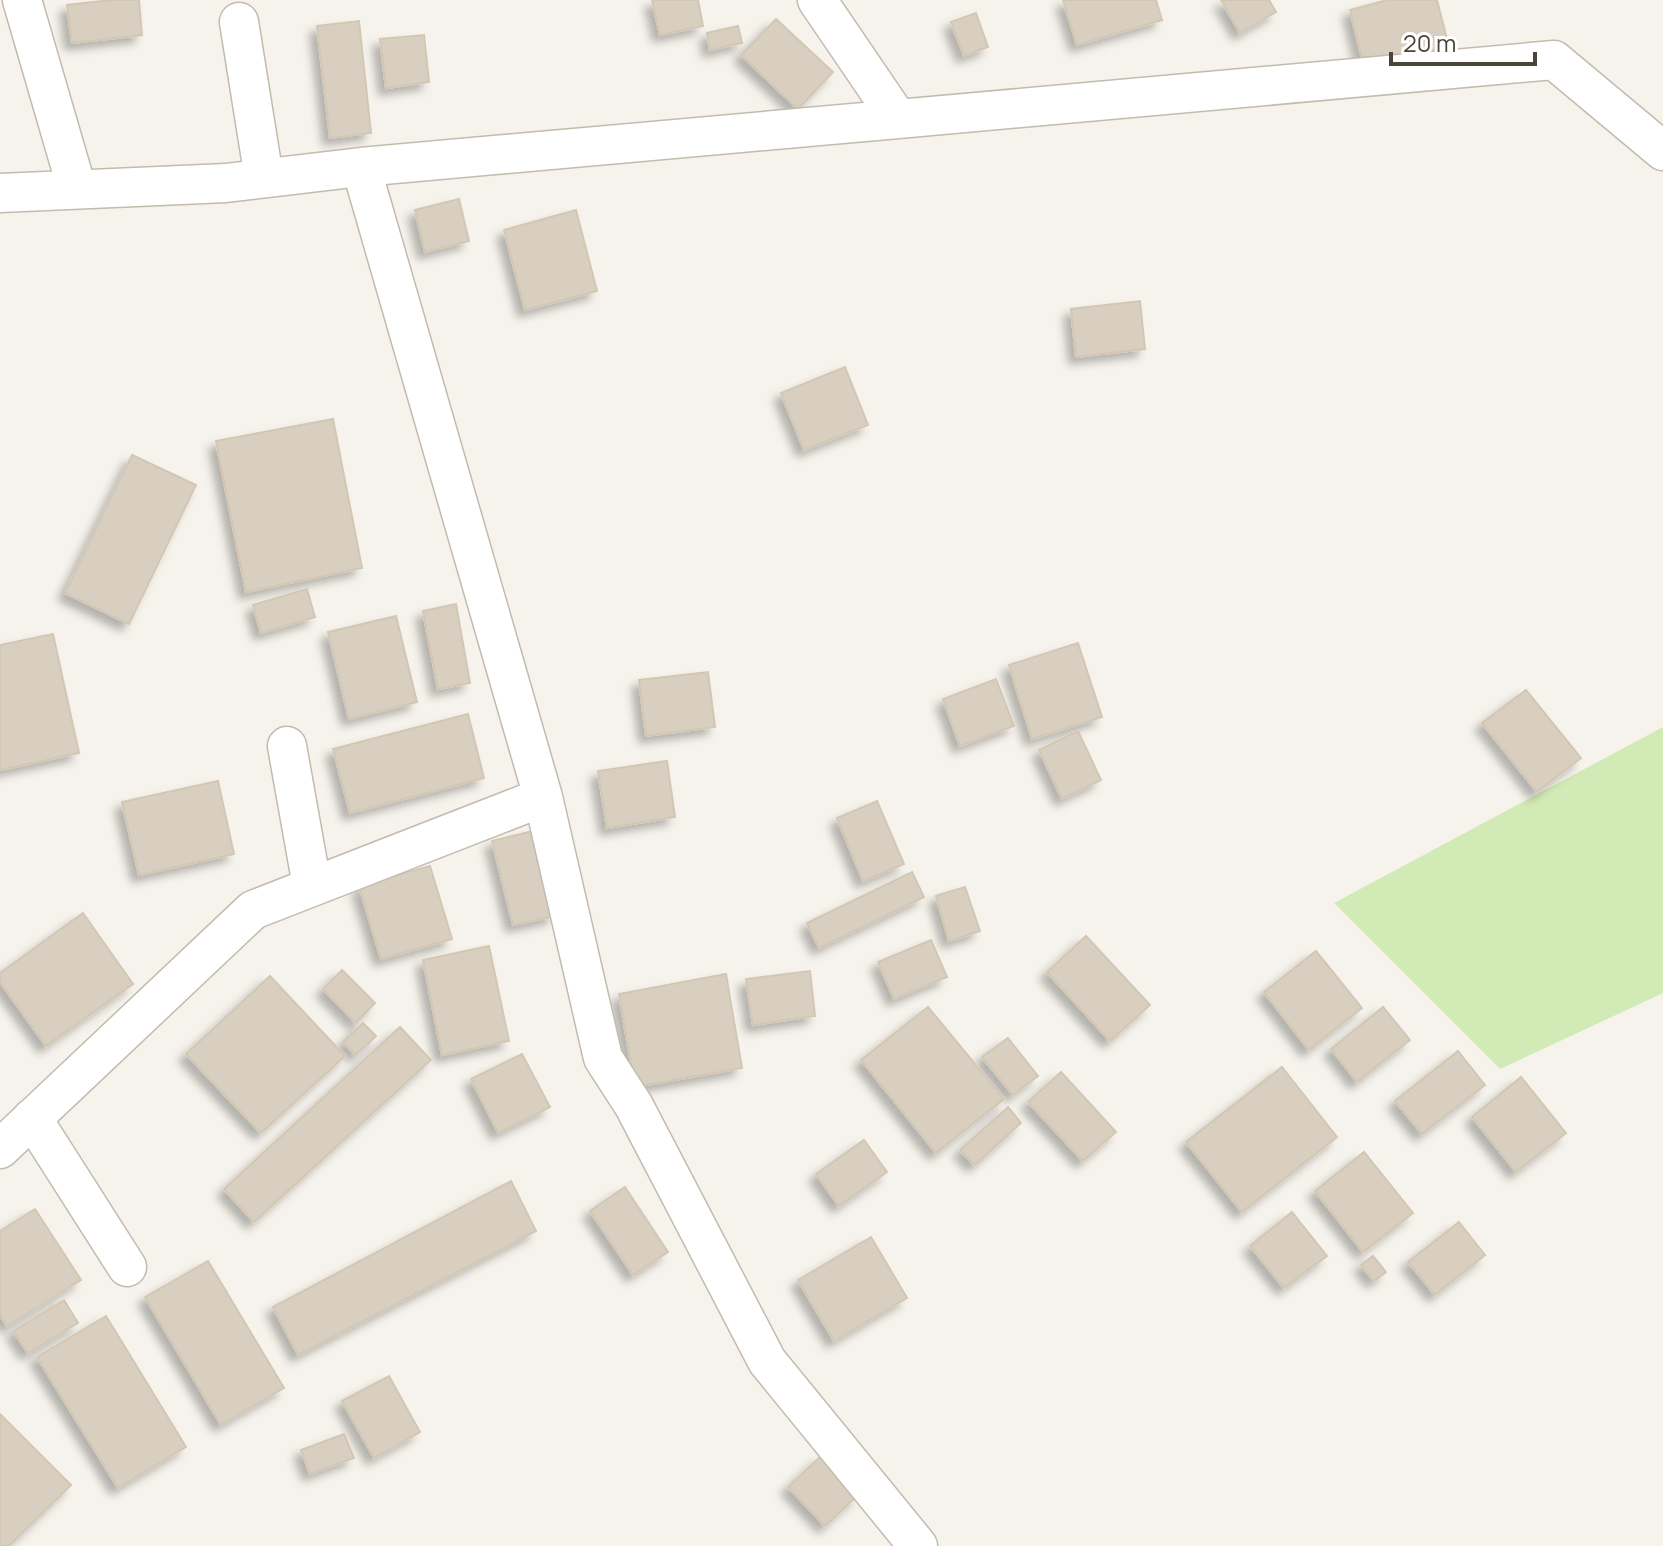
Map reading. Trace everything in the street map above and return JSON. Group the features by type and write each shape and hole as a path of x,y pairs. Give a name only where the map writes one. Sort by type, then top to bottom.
{"street":[{"path":"22,0 77,189"},
{"path":"817,0 898,119"},
{"path":"239,22 264,178"},
{"path":"0,193 226,183 361,167 1554,60 1663,151"},
{"path":"361,167 543,797 603,1058 634,1106 767,1361 918,1546"},
{"path":"287,746 312,886"},
{"path":"0,1149 253,910 543,797"},
{"path":"32,1118 127,1267"}],"green space":[{"path":"1663,727 1663,993 1500,1069 1334,903"}],"building":[{"path":"139,0 142,35 72,43 67,5"},
{"path":"652,0 698,0 703,26 660,35"},
{"path":"1063,0 1156,0 1162,20 1077,45"},
{"path":"1221,0 1269,0 1276,12 1240,33"},
{"path":"1387,0 1437,0 1449,47 1364,67 1350,10"},
{"path":"976,13 988,47 964,56 951,22"},
{"path":"776,19 833,72 798,109 741,55"},
{"path":"359,21 371,133 330,138 317,26"},
{"path":"738,26 742,43 710,50 707,33"},
{"path":"424,35 429,82 386,88 380,39"},
{"path":"459,199 469,241 425,252 415,210"},
{"path":"576,210 597,291 525,310 504,230"},
{"path":"1140,301 1145,349 1076,357 1071,309"},
{"path":"845,367 868,425 804,450 781,393"},
{"path":"333,419 362,568 246,592 216,441"},
{"path":"132,455 196,485 129,624 65,593"},
{"path":"307,589 315,617 261,633 253,605"},
{"path":"456,604 470,683 438,689 423,611"},
{"path":"396,616 417,702 349,719 328,632"},
{"path":"53,634 79,753 0,770 0,645"},
{"path":"1078,643 1102,717 1032,739 1009,665"},
{"path":"708,672 715,727 646,736 639,680"},
{"path":"996,679 1014,726 960,746 943,699"},
{"path":"1526,690 1581,758 1537,792 1482,723"},
{"path":"468,714 484,778 350,813 333,749"},
{"path":"1078,731 1101,780 1062,799 1039,750"},
{"path":"667,761 675,817 607,828 598,771"},
{"path":"218,781 234,854 139,875 122,802"},
{"path":"877,801 904,864 863,881 837,818"},
{"path":"533,831 555,916 513,925 492,841"},
{"path":"430,866 452,939 381,959 359,886"},
{"path":"912,872 924,897 819,948 807,923"},
{"path":"965,887 980,931 949,941 936,896"},
{"path":"83,913 133,984 46,1046 0,982 0,973"},
{"path":"1086,936 1150,1005 1110,1041 1047,972"},
{"path":"931,940 947,977 894,999 878,962"},
{"path":"489,946 509,1041 442,1055 423,960"},
{"path":"1316,951 1362,1008 1309,1050 1264,992"},
{"path":"342,970 375,1003 356,1023 323,989"},
{"path":"810,971 815,1016 753,1025 746,979"},
{"path":"726,974 742,1068 635,1087 619,994"},
{"path":"270,976 345,1056 261,1133 186,1054"},
{"path":"928,1007 1004,1099 936,1153 861,1060"},
{"path":"1383,1007 1410,1040 1357,1082 1331,1049"},
{"path":"363,1023 376,1036 356,1055 343,1042"},
{"path":"400,1027 431,1060 254,1222 224,1189"},
{"path":"1008,1038 1038,1076 1013,1095 982,1057"},
{"path":"1458,1051 1485,1085 1422,1134 1395,1101"},
{"path":"522,1054 550,1107 498,1133 471,1079"},
{"path":"1282,1067 1337,1137 1242,1212 1186,1142"},
{"path":"1061,1072 1116,1132 1083,1161 1028,1102"},
{"path":"1521,1077 1566,1133 1516,1172 1472,1117"},
{"path":"1008,1107 1021,1123 975,1165 960,1150"},
{"path":"864,1140 887,1172 839,1206 816,1174"},
{"path":"1364,1152 1413,1213 1363,1252 1315,1191"},
{"path":"511,1181 536,1231 298,1355 273,1307"},
{"path":"625,1187 668,1252 633,1275 590,1211"},
{"path":"35,1209 81,1280 7,1326 0,1315 0,1231"},
{"path":"1292,1212 1327,1256 1284,1288 1250,1246"},
{"path":"1459,1222 1485,1255 1435,1295 1408,1262"},
{"path":"871,1237 907,1298 834,1341 798,1280"},
{"path":"1373,1256 1386,1272 1374,1281 1361,1265"},
{"path":"208,1261 284,1388 221,1425 145,1297"},
{"path":"64,1300 78,1323 28,1353 13,1331"},
{"path":"106,1316 186,1447 118,1488 37,1357"},
{"path":"389,1376 420,1432 374,1458 342,1401"},
{"path":"0,1414 71,1485 9,1546 0,1546"},
{"path":"344,1434 354,1458 310,1474 301,1450"},
{"path":"821,1456 858,1495 825,1526 788,1487"}]}
